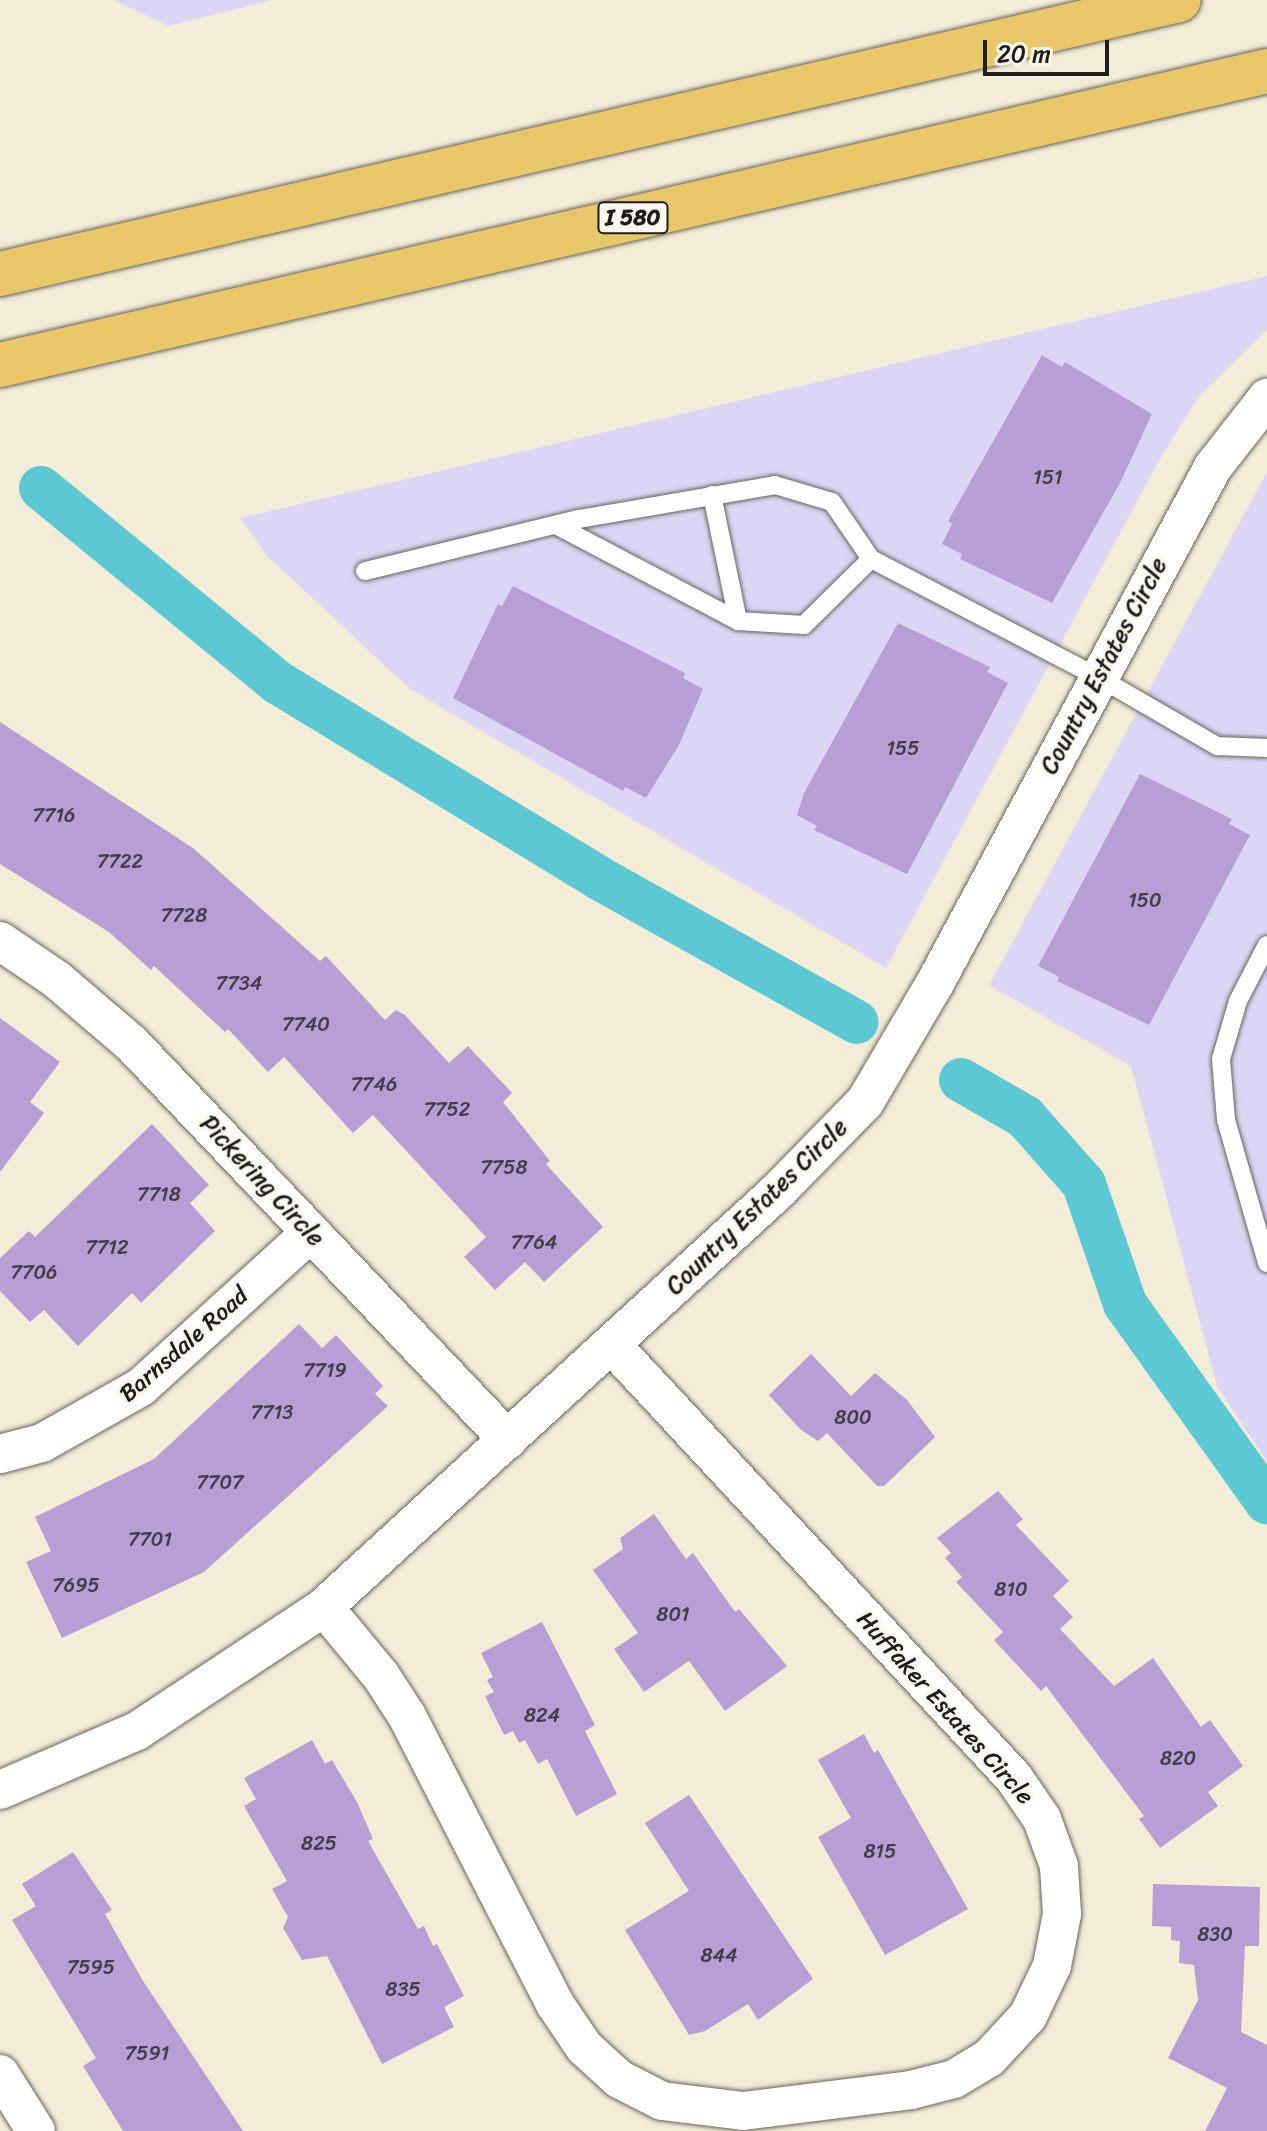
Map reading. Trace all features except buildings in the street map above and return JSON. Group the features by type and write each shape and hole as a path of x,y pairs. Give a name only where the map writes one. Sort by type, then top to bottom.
{"highway":[{"path":"0,274 1179,0"},
{"name":"I 580","path":"0,365 1267,71"}],"street":[{"name":"Country Estates Circle","path":"0,1790 137,1731 233,1672 324,1607 611,1344 865,1102 920,1011 1213,467 1267,398"},
{"name":"Pickering Circle","path":"0,941 56,979 132,1044 508,1440"},
{"name":"Barnsdale Road","path":"0,1454 42,1443 141,1387 310,1233"},
{"name":"Huffaker Estates Circle","path":"324,1607 381,1676 407,1716 555,2004 584,2047 619,2079 662,2101 743,2111 911,2090 954,2079 989,2058 1028,2016 1052,1966 1062,1914 1059,1866 1042,1819 1014,1778 611,1344"},
{"path":"2,2081 36,2131"}],"lane":[{"path":"365,571 556,525 775,485 832,502 871,559 1098,677 1217,746 1267,748"},
{"path":"712,495 738,621"},
{"path":"556,525 738,621 804,625 871,559"},
{"path":"1267,945 1238,1001 1221,1059 1226,1120 1267,1263"}],"shaded area":[{"path":"114,0 273,0 168,26"},
{"path":"1267,276 1267,330 1197,399 1160,459 886,968 410,689 267,556 240,518"},
{"path":"1267,472 1267,1462 1217,1386 1131,1066 989,985"}],"waterway":[{"path":"41,488 277,682 599,878 857,1022"},
{"path":"961,1080 1025,1117 1084,1184 1125,1304 1267,1502"}]}
